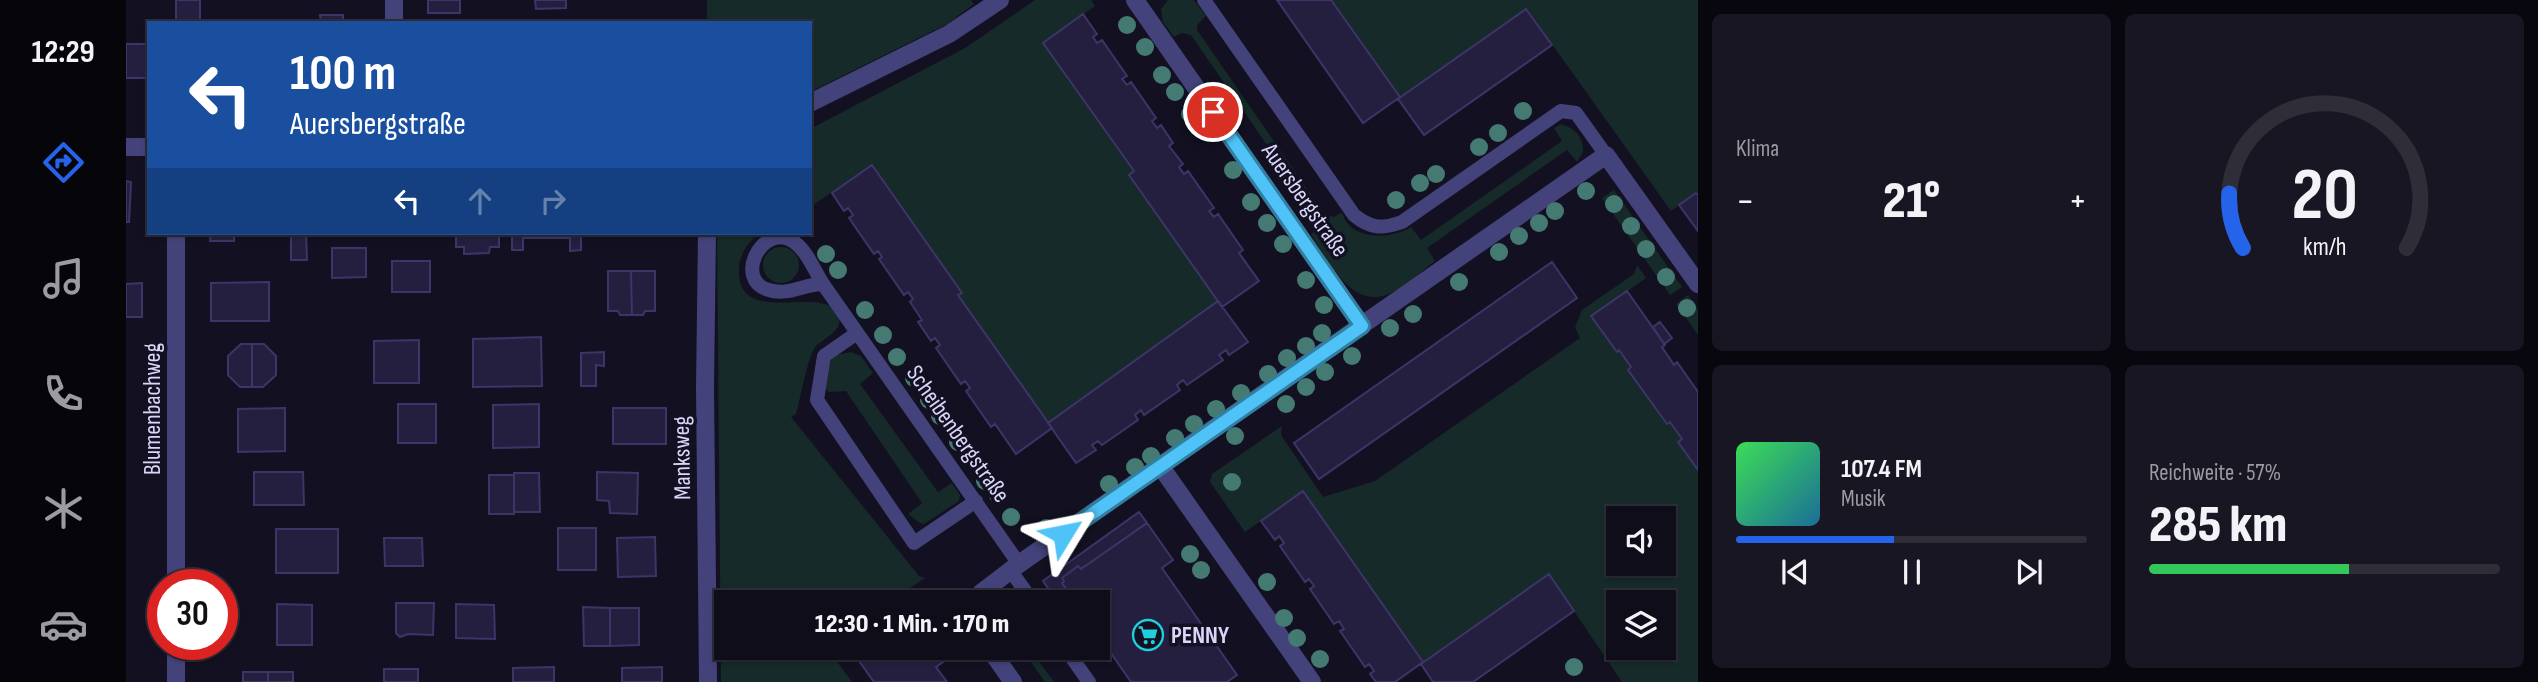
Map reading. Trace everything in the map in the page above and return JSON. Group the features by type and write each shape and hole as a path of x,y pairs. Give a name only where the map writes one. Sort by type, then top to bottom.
{"street":[{"path":"394,0 394,21"},
{"path":"812,102 949,34 1000,0"},
{"name":"Auersbergstraße","path":"1140,2 1362,326"},
{"path":"126,147 147,147"},
{"path":"985,590 1606,155 1698,284"},
{"name":"Blumenbachweg","path":"176,235 176,569"},
{"name":"Manksweg","path":"707,235 705,388 708,682"},
{"path":"1161,467 1312,682"},
{"path":"176,660 176,682"},
{"path":"997,660 1013,682"}],"lane":[{"path":"1204,0 1354,215 1374,227 1384,228 1402,222 1561,111 1576,113 1606,155"},
{"name":"Scheibenbergstraße","path":"822,284 789,291 761,287 752,274 754,256 767,242 776,238 792,240 800,247 822,284 976,501 1027,590"},
{"path":"857,333 824,356 817,400 914,543 976,501"},
{"path":"1073,660 1089,682"}],"green space":[{"path":"707,0 971,0 974,4 947,24 812,91 812,21 707,21"},
{"path":"1035,0 1091,0 1095,6 1043,43 1134,171 1129,175 1218,301 1048,423 958,295 961,292 872,165 812,206 812,128 965,48"},
{"path":"1168,0 1194,0 1206,16 1197,25 1197,30 1325,215 1334,217 1342,212 1346,222 1362,233 1383,236 1411,227 1421,240 1562,141 1554,128 1561,124 1578,134 1583,152 1577,162 1567,150 1427,248 1435,261 1399,289 1373,297 1361,294 1341,278 1324,256 1311,235 1317,228 1318,219 1191,35 1182,33 1174,37 1163,22 1161,9"},
{"path":"1331,0 1698,0 1698,195 1696,193 1671,211 1527,9 1400,97"},
{"path":"1614,190 1682,287 1670,295 1602,198"},
{"path":"717,235 758,235 746,248 739,268 742,287 752,298 767,302 820,303 833,308 839,319 838,327 813,351 796,414 791,417 919,576 925,578 907,590 720,590"},
{"path":"781,247 794,252 799,265 794,278 781,283 768,278 763,265 768,252"},
{"path":"1637,265 1646,278 1592,316 1616,352 1619,350 1631,367 1629,370 1666,424 1670,422 1682,439 1678,442 1698,470 1698,682 1622,682 1607,660 1676,660 1676,590 1606,590 1606,658 1549,574 1423,662 1303,491 1245,532 1210,482 1212,474 1282,426 1281,435 1323,497 1375,481 1580,338 1575,327 1582,310 1634,274"},
{"path":"1688,295 1698,309 1698,335 1676,304"},
{"path":"851,352 861,356 873,373 860,384 938,492 952,483 960,495 959,501 924,524 908,514 922,503 846,391 829,392 824,388 828,363 837,355"},
{"path":"721,660 838,660 852,682 721,682"},
{"path":"1029,660 1038,660 1054,682 1045,682"}],"building":[{"path":"176,0 200,0 200,21 176,21"},
{"path":"428,0 460,0 460,13 428,13"},
{"path":"535,0 566,0 566,8 536,9"},
{"path":"1277,0 1331,0 1400,97 1363,123"},
{"path":"1526,9 1552,45 1424,135 1398,99"},
{"path":"1083,14 1097,34 1093,37 1097,43 1102,40 1127,76 1122,79 1127,85 1131,82 1156,118 1152,121 1157,128 1161,125 1173,143 1169,146 1183,164 1179,167 1184,174 1188,171 1214,208 1209,211 1214,217 1218,214 1243,250 1239,253 1259,281 1222,307 1129,175 1134,171 1043,43"},
{"path":"320,15 343,15 343,21 321,21"},
{"path":"126,44 146,44 146,78 126,78"},
{"path":"872,165 962,293 958,295 1052,428 1016,454 995,424 991,427 966,391 970,388 965,381 961,384 936,348 940,345 935,338 931,341 918,322 922,320 910,302 913,299 908,292 904,295 879,259 882,257 878,251 874,254 849,218 853,215 848,208 844,211 832,193"},
{"path":"126,181 131,182 129,222 126,222"},
{"path":"1696,193 1698,195 1698,231 1679,205"},
{"path":"211,235 234,235 234,241 210,241"},
{"path":"291,235 306,235 307,260 291,260"},
{"path":"456,235 499,235 499,247 490,247 489,253 464,254 464,247 456,247"},
{"path":"512,235 546,235 546,238 523,238 523,250 512,250"},
{"path":"546,235 581,235 581,250 570,251 570,238 546,238"},
{"path":"332,248 366,248 366,277 332,278"},
{"path":"392,261 430,261 430,292 392,292"},
{"path":"1552,262 1577,298 1319,479 1294,443"},
{"path":"608,271 631,271 632,315 608,311"},
{"path":"631,271 655,271 655,311 632,315"},
{"path":"269,282 269,321 211,321 211,283"},
{"path":"142,283 142,317 126,317 126,284"},
{"path":"1627,291 1665,345 1662,347 1674,365 1677,362 1698,392 1698,470 1678,442 1682,439 1670,422 1667,424 1628,370 1631,367 1591,316"},
{"path":"1218,301 1248,342 1229,355 1226,350 1219,355 1223,360 1187,385 1183,380 1177,385 1180,390 1144,415 1141,410 1135,415 1138,420 1102,445 1098,441 1092,445 1096,450 1076,463 1048,423"},
{"path":"1660,322 1672,338 1664,344 1653,327"},
{"path":"541,337 542,386 473,387 473,339"},
{"path":"419,340 419,383 374,383 374,341"},
{"path":"241,344 252,344 252,387 240,387 228,375 228,356"},
{"path":"252,344 264,344 276,356 276,375 263,387 252,387"},
{"path":"604,352 604,366 596,365 596,386 581,386 581,353"},
{"path":"398,404 436,404 436,443 398,443"},
{"path":"539,404 539,447 493,448 493,405"},
{"path":"285,408 285,451 238,452 238,409"},
{"path":"613,408 666,408 666,444 613,444"},
{"path":"254,472 303,472 304,505 254,505"},
{"path":"597,472 638,473 637,514 610,513 609,501 597,500"},
{"path":"514,473 539,473 540,512 514,512"},
{"path":"489,475 514,475 514,514 489,514"},
{"path":"1303,491 1423,662 1395,682 1376,682 1370,674 1374,671 1369,664 1365,667 1340,631 1344,629 1339,621 1334,624 1310,589 1314,586 1309,579 1305,582 1280,546 1284,543 1279,536 1275,540 1261,521"},
{"path":"1139,512 1147,523 1081,569 1078,566 1062,578 1067,590 1049,590 1043,581"},
{"path":"1147,523 1173,560 1162,568 1237,675 1227,682 1131,682 1110,652 1110,590 1067,590 1062,583 1062,578 1078,566 1081,569"},
{"path":"558,528 596,528 596,570 558,570"},
{"path":"276,529 338,529 338,573 276,573"},
{"path":"655,537 656,576 618,577 617,538"},
{"path":"384,538 422,538 423,566 385,566"},
{"path":"1549,574 1574,611 1473,682 1433,682 1421,664"},
{"path":"396,603 434,603 433,635 408,634 400,637 396,633"},
{"path":"277,604 312,605 312,645 277,645"},
{"path":"456,604 494,605 495,639 456,638"},
{"path":"583,607 610,608 610,646 584,646"},
{"path":"610,608 639,608 639,645 610,646"},
{"path":"858,660 941,660 943,662 936,667 947,682 874,682"},
{"path":"554,667 554,682 513,682 513,668"},
{"path":"662,667 662,682 622,682 622,668"},
{"path":"384,669 418,669 418,682 384,682"},
{"path":"243,672 268,672 268,682 243,682"},
{"path":"268,672 293,672 293,682 268,682"}],"place":[{"name":"PENNY","path":"1148,635"}],"route":[{"path":"1063,534 1362,326 1213,112"}]}
